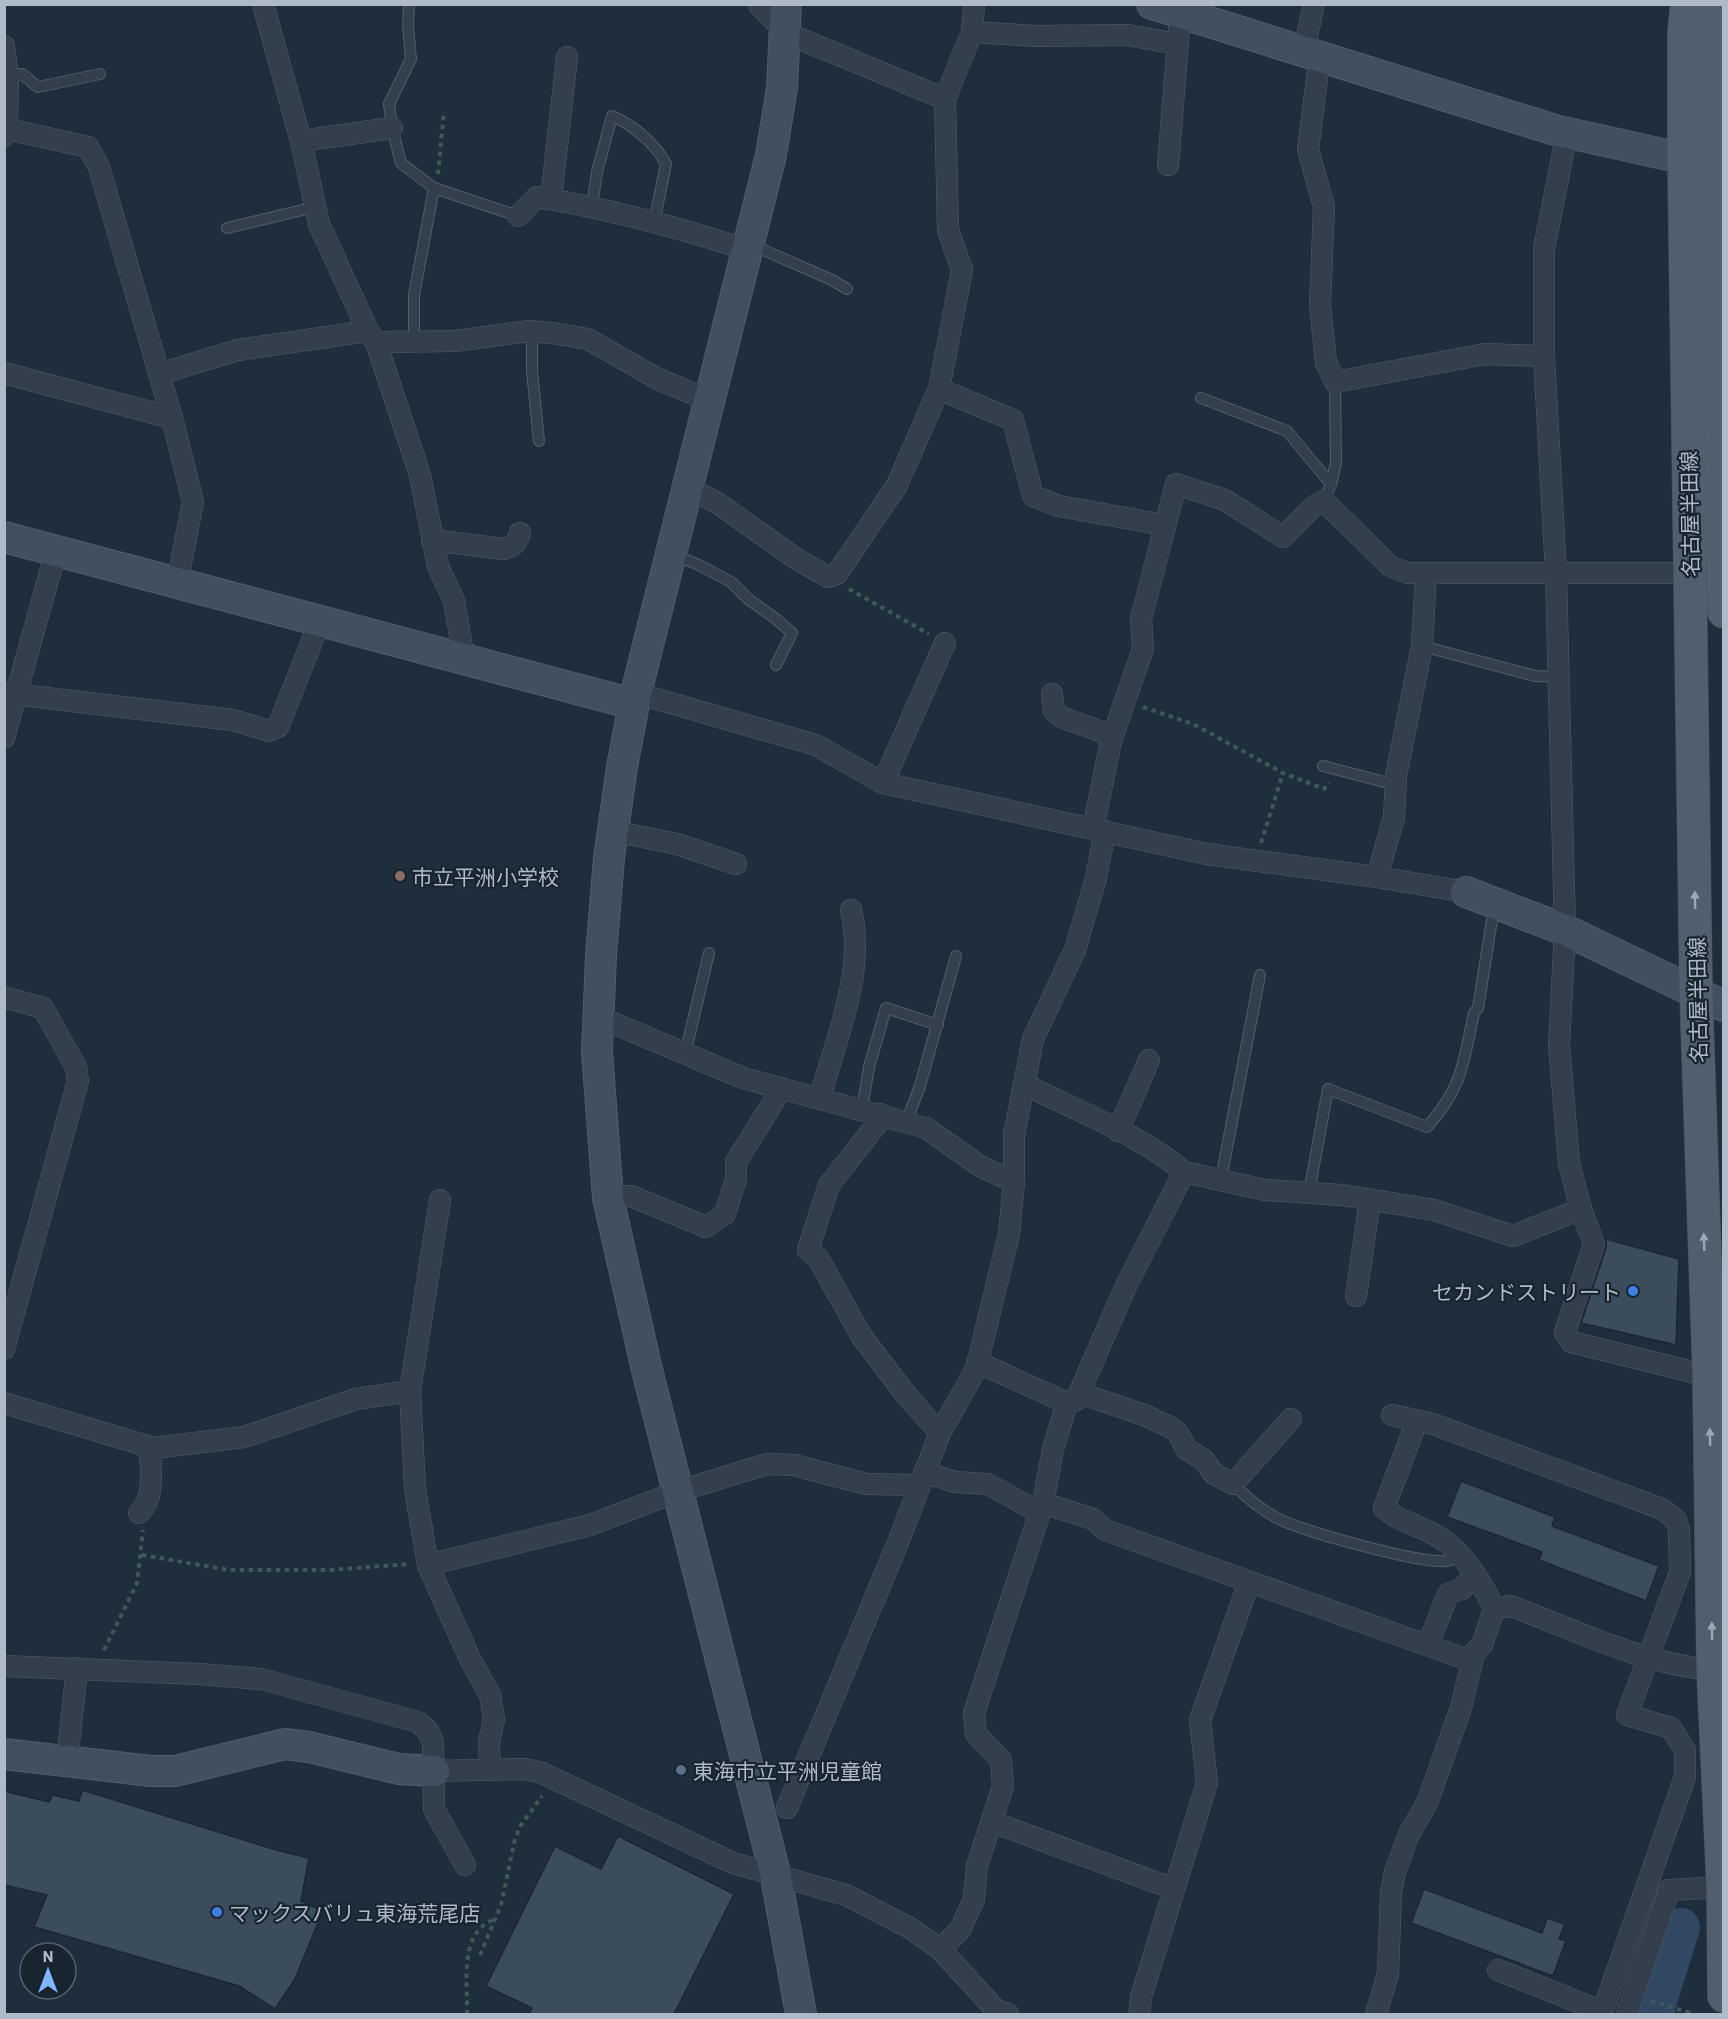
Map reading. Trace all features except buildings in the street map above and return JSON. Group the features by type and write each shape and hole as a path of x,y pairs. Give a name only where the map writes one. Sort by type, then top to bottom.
{"main road":[{"name":"名古屋半田線","path":"1686,4 1684,160 1690,573 1710,999 1709,1376 1713,1670 1723,1887 1724,1996"},
{"name":"名古屋半田線","path":"1718,4 1713,33 1720,165 1724,612"}],"street":[{"path":"263,4 301,141 325,241 372,336 420,475 438,566 454,601 464,659"},
{"path":"758,4 945,99"},
{"path":"687,488 719,504 795,558 828,577 837,574 897,485 939,389 962,270 948,230 945,99 972,32 974,4"},
{"path":"1152,4 1567,133 1684,160 1720,165"},
{"path":"1314,4 1308,149 1324,207 1320,305 1326,363 1335,382 1485,354 1544,356"},
{"path":"1168,165 1181,12"},
{"path":"786,19 782,88 771,155 635,698 613,831 597,1052 608,1198 647,1370 776,1877 801,2014"},
{"path":"972,32 1037,36 1127,35 1178,44"},
{"path":"4,46 8,76 6,133 88,147 99,167 172,418 193,502 177,583"},
{"path":"551,200 567,57"},
{"path":"301,141 392,128"},
{"path":"1567,133 1544,249 1544,356 1556,573 1565,930 1559,1045 1569,1163 1581,1209 1594,1244 1565,1332 1571,1342 1709,1376"},
{"path":"518,216 537,197 610,209 633,219 675,226 748,247"},
{"path":"159,374 238,350 372,336 414,342 532,332 588,339 656,378 708,400"},
{"path":"4,373 172,418"},
{"path":"939,389 1013,420 1033,496 1059,506 1164,525"},
{"path":"787,1808 897,1545 940,1433 976,1369 1009,1234 1014,1182 1014,1135 1033,1039 1075,950 1085,923 1113,736 1143,649 1141,619 1176,484 1225,500 1283,537 1328,493 1390,567 1408,573 1690,573"},
{"path":"432,540 503,549 512,547 518,540 519,533"},
{"path":"4,537 464,659 635,698 816,745 884,783 1207,854 1377,877 1466,892 1565,930 1710,999"},
{"path":"4,738 10,694 56,551"},
{"path":"1377,877 1394,817 1396,785 1422,646 1426,574"},
{"path":"10,694 233,720 269,731 278,727 320,621"},
{"path":"884,783 945,643"},
{"path":"1052,694 1054,711 1061,717 1113,736"},
{"path":"613,831 677,844 736,864"},
{"path":"820,1097 851,985 856,932 851,910"},
{"path":"4,997 43,1008 76,1067 78,1081 4,1349"},
{"path":"598,1021 613,1023 743,1078 872,1111 926,1128 980,1166 1014,1182"},
{"path":"1118,1131 1149,1060"},
{"path":"1023,1084 1118,1131 1174,1163 1184,1172 1265,1190 1310,1192 1434,1210 1513,1236 1581,1209"},
{"path":"608,1198 631,1196 706,1227 725,1214 736,1179 736,1162 782,1088"},
{"path":"872,1111 876,1125 829,1185 808,1250 818,1258 861,1336 907,1396 940,1433"},
{"path":"940,1949 960,1930 975,1899 977,1866 1003,1785 1001,1760 976,1734 975,1713 1041,1508 1053,1449 1073,1398 1126,1286 1184,1172"},
{"path":"440,1200 410,1391 415,1489 427,1563 470,1659 490,1695 494,1719 489,1742 490,1769"},
{"path":"1356,1296 1370,1200"},
{"path":"977,1362 1073,1398 1144,1415 1170,1427 1178,1433 1186,1449 1204,1461 1214,1473 1233,1484 1291,1419"},
{"path":"4,1402 150,1447 244,1437 356,1399 410,1391"},
{"path":"1392,1415 1433,1424 1662,1509 1671,1515 1679,1530 1680,1572 1627,1715 1671,1728 1685,1750 1685,1777 1605,2005 1595,2012 1498,1970"},
{"path":"1376,2014 1388,1974 1391,1893 1395,1872 1409,1834 1428,1803 1461,1708 1471,1660 1482,1645 1494,1609 1460,1555 1440,1537 1395,1518 1384,1508 1417,1421"},
{"path":"141,1510 148,1505 150,1495 150,1447"},
{"path":"427,1563 590,1525 679,1491 767,1464 779,1464 866,1484 921,1479 988,1484 1041,1508 1093,1519 1106,1530 1471,1660"},
{"path":"1428,1645 1448,1594 1462,1589 1474,1575"},
{"path":"1139,2014 1141,1997 1208,1783 1200,1720 1250,1582"},
{"path":"1494,1609 1511,1606 1672,1666 1713,1670"},
{"path":"4,1666 103,1669 261,1679 418,1722 428,1731 433,1742 434,1809 465,1865"},
{"path":"67,1762 77,1668"},
{"path":"4,1754 151,1772 175,1771 285,1744 309,1747 399,1769 434,1771 525,1769 549,1775 733,1863 846,1895 910,1928 940,1949 996,2010 1008,2014"},
{"path":"992,1822 1174,1889"},
{"path":"1630,2005 1669,1890 1723,1887"}],"lane":[{"path":"410,4 411,59 389,104 392,128 402,163 434,188 518,216"},
{"path":"8,76 22,74 38,87 100,74"},
{"path":"592,206 597,172 612,116 630,124 662,156 666,164 654,223"},
{"path":"414,342 414,295 434,188"},
{"path":"227,228 315,207"},
{"path":"748,247 832,280 848,289"},
{"path":"532,332 532,371 539,441"},
{"path":"1328,493 1336,463 1335,382"},
{"path":"1201,398 1287,431 1309,454 1328,493"},
{"path":"671,554 701,566 731,582 748,600 792,633 792,637 776,664"},
{"path":"1422,646 1535,676 1559,677"},
{"path":"1327,767 1396,785"},
{"path":"1310,1192 1328,1089 1428,1127 1446,1106 1458,1083 1474,1013 1478,1008 1495,903"},
{"path":"686,1054 709,953"},
{"path":"906,1122 920,1086 956,956"},
{"path":"1221,1179 1260,975"},
{"path":"872,1111 869,1067 886,1008 938,1025"},
{"path":"1233,1484 1252,1503 1279,1519 1329,1535 1407,1555 1448,1561 1460,1555"}],"path":[{"path":"434,188 439,173 444,112"},
{"path":"828,577 945,643"},
{"path":"1125,700 1193,724 1283,773 1324,789 1330,782 1327,767"},
{"path":"1255,860 1283,773"},
{"path":"103,1669 104,1649 137,1583 142,1555 141,1510"},
{"path":"142,1555 229,1570 328,1570 427,1563"},
{"path":"480,1955 501,1905 515,1839 521,1825 542,1796 549,1775"},
{"path":"467,2014 468,1953 474,1935 484,1923 496,1919"},
{"path":"1630,2005 1694,2014"}],"waterway":[{"path":"1654,2014 1681,1927"}],"place":[{"name":"市立平洲小学校","path":"400,876"},
{"name":"セカンドストリート","path":"1633,1291"},
{"name":"東海市立平洲児童館","path":"681,1770"},
{"name":"マックスバリュ東海荒尾店","path":"217,1912"}]}
